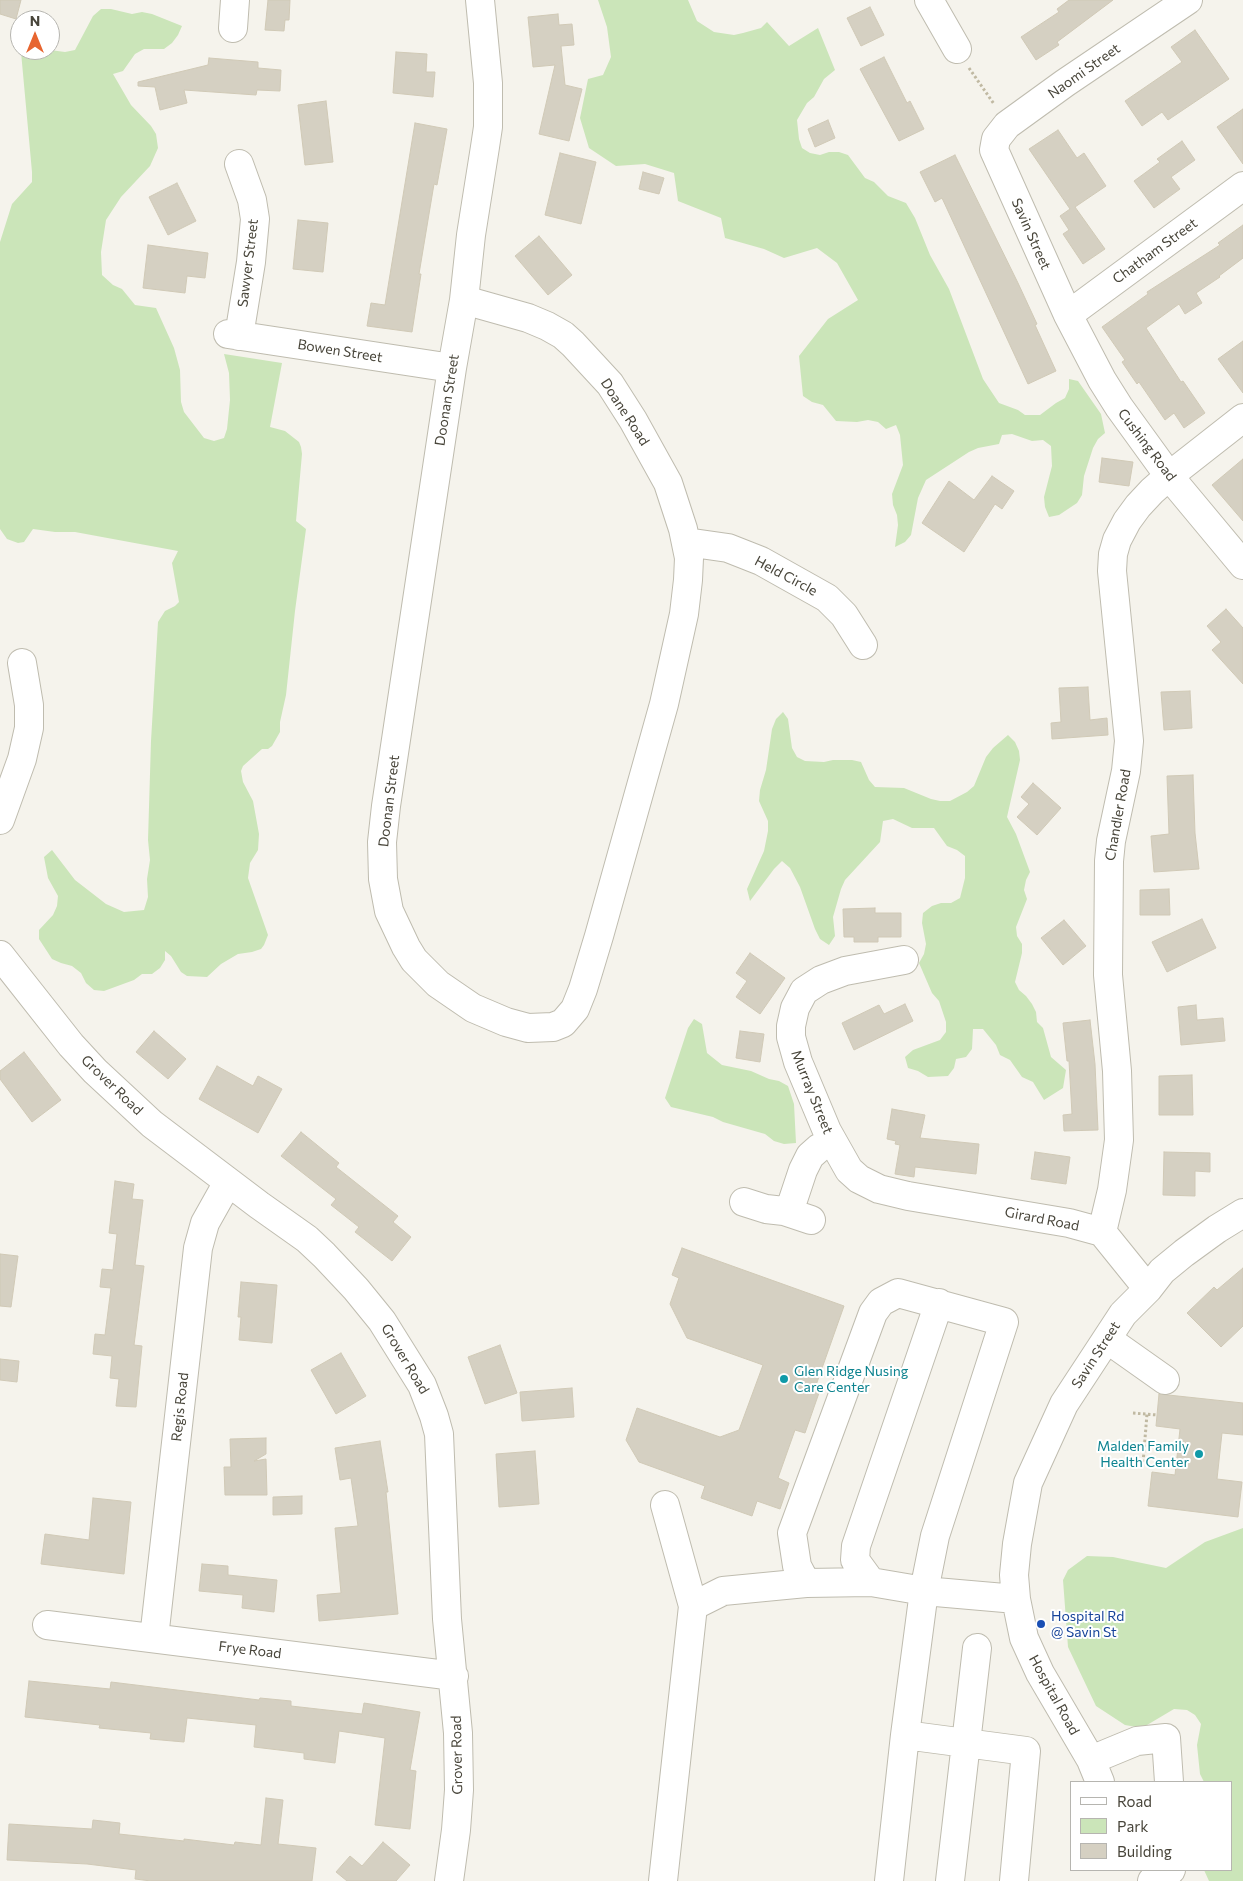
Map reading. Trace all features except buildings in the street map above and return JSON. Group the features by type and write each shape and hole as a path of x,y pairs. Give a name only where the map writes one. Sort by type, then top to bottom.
{"street":[{"path":"233,28 235,0"},
{"name":"Doonan Street","path":"480,0 488,83 488,127 470,235 464,300 452,368 386,806 382,861 383,879 389,911 414,960 455,997 473,1008 506,1022 528,1028 553,1027 562,1023 575,1010 583,989 664,704 687,597 689,569 686,542"},
{"path":"929,0 957,49"},
{"name":"Naomi Street","path":"995,153 996,139 1008,125 1188,0"},
{"name":"Savin Street","path":"995,153 1068,315"},
{"name":"Sawyer Street","path":"233,335 251,262 255,219 252,200 239,164"},
{"name":"Chatham Street","path":"1068,315 1243,186"},
{"name":"Doane Road","path":"464,300 528,318 547,326 563,335 584,355 610,384 633,420 668,483 677,506 686,542"},
{"name":"Cushing Road","path":"1068,315 1118,407 1169,476 1243,565"},
{"name":"Bowen Street","path":"233,335 452,368"},
{"name":"Chandler Road","path":"1102,1232 1112,1190 1119,1140 1117,1071 1108,975 1109,861 1111,841 1126,771 1129,741 1112,577 1112,560 1115,545 1127,521 1138,506 1169,476 1243,418"},
{"name":"Held Circle","path":"686,542 728,548 761,560 828,598 844,615 863,645"},
{"path":"0,820 22,759 29,728 29,705 22,663"},
{"name":"Grover Road","path":"0,955 95,1071 130,1104 152,1124 228,1182 307,1239 335,1267 382,1321 422,1385 439,1434 448,1619 458,1733 459,1790 449,1881"},
{"name":"Murray Street","path":"904,960 845,971 821,980 804,992 795,1008 791,1026 793,1047 803,1077 845,1164 859,1179 879,1189 908,1196"},
{"path":"744,1202 800,1216 803,1170 810,1156 819,1148 833,1142"},
{"name":"Regis Road","path":"154,1638 198,1248 205,1223 228,1182"},
{"name":"Girard Road","path":"908,1196 1068,1223 1102,1232"},
{"name":"Savin Street","path":"1017,1544 1028,1483 1064,1404 1123,1314 1148,1289 1162,1271 1217,1229 1243,1213"},
{"path":"1102,1232 1148,1289"},
{"path":"806,1583 796,1566 792,1534 873,1313 881,1302 898,1293 1004,1322 935,1536 924,1591 905,1735 889,1881"},
{"path":"871,1582 856,1560 856,1546 939,1303"},
{"path":"1106,1339 1165,1380"},
{"path":"663,1881 693,1606 665,1505"},
{"name":"Hospital Road","path":"1017,1544 1014,1575 1016,1599 1024,1638 1040,1673 1096,1771"},
{"path":"693,1606 723,1591 806,1583 871,1582 924,1591 1016,1599"},
{"name":"Frye Road","path":"47,1625 454,1676"},
{"path":"950,1881 977,1648"},
{"path":"905,1735 1026,1752 1014,1881"},
{"path":"1096,1771 1137,1741 1166,1738 1169,1781"},
{"path":"1152,1881 1169,1871"}],"path":[{"path":"957,49 1008,125"},
{"path":"1133,1412 1157,1415"},
{"path":"1129,1462 1143,1464 1147,1414"}],"green space":[{"path":"598,0 688,0 697,21 714,32 734,35 761,28 767,22 789,46 818,28 835,70 824,79 814,97 807,103 797,120 802,148 810,153 820,155 829,152 839,152 848,155 865,178 874,182 888,196 906,203 915,218 930,255 949,289 983,379 999,403 1018,410 1025,415 1040,415 1065,398 1069,389 1069,379 1078,381 1101,414 1105,433 1098,439 1093,448 1084,476 1082,495 1077,503 1059,515 1049,517 1044,497 1052,466 1051,446 1043,440 1032,441 1012,434 1002,435 999,444 978,448 969,452 926,480 918,498 911,535 905,542 895,547 898,525 892,494 903,465 900,435 896,425 886,429 878,422 868,420 857,422 836,421 823,405 812,402 803,396 799,356 828,319 858,300 837,263 817,248 784,258 764,249 725,238 721,218 678,201 674,173 645,164 616,166 589,148 580,118 588,79 603,75 611,57 607,27"},
{"path":"101,9 111,9 132,14 142,12 182,26 172,43 164,49 144,49 135,54 123,71 113,74 131,105 156,134 158,148 150,166 121,197 106,220 101,252 102,275 113,285 122,289 135,305 156,308 174,348 180,370 181,402 184,412 204,438 214,441 224,438 227,429 230,400 229,373 224,354 282,363 270,427 285,431 299,442 301,447 296,521 306,529 280,732 272,746 268,749 262,749 243,766 241,771 243,782 253,801 259,834 258,850 250,863 248,878 268,935 264,945 261,949 238,954 221,964 207,977 187,976 181,972 171,956 165,951 165,960 160,968 152,974 142,974 134,980 104,991 94,990 86,983 81,973 72,966 52,959 39,939 39,930 53,915 57,906 58,896 48,878 44,857 52,850 75,880 106,904 124,912 144,910 148,897 147,879 150,860 148,840 151,741 158,622 165,611 179,602 172,563 178,551 75,532 33,529 24,542 18,543 7,539 0,529 0,242 12,204 32,182 22,60 60,60 60,51 75,50 93,16"},
{"path":"783,712 788,719 792,748 797,757 805,761 852,760 861,762 869,780 875,787 904,788 940,801 950,801 974,786 986,757 1008,735 1015,742 1020,760 1007,817 1016,834 1030,872 1024,890 1027,899 1016,927 1017,936 1022,944 1022,953 1015,982 1036,1012 1037,1022 1043,1028 1051,1057 1066,1070 1063,1088 1044,1100 1033,1082 1022,1077 1010,1060 1000,1055 996,1045 983,1029 973,1029 972,1049 966,1057 956,1059 954,1068 948,1076 928,1077 908,1068 905,1057 913,1050 940,1040 946,1032 946,1022 939,1001 932,993 919,963 924,954 926,944 922,923 923,913 932,906 941,903 951,903 960,898 965,878 965,856 947,846 934,828 912,828 893,819 883,821 880,842 845,880 841,889 833,917 835,936 829,945 820,939 800,887 790,868 782,861 750,901 747,889 764,851 768,831 768,821 759,801 760,790 766,770 772,729 776,719"},
{"path":"694,1019 702,1024 707,1053 722,1065 751,1071 788,1086 794,1104 796,1143 784,1144 774,1141 765,1134 723,1122 713,1117 671,1107 665,1098 688,1028"},
{"path":"1243,1528 1243,1881 1209,1881 1204,1871 1233,1871 1233,1781 1204,1781 1200,1774 1197,1745 1201,1724 1195,1715 1187,1710 1174,1709 1142,1728 1125,1725 1096,1706 1068,1647 1063,1580 1068,1570 1087,1556 1113,1557 1166,1568 1205,1542"}],"place":[{"name":"Glen Ridge Nusing Care Center","path":"784,1379"},
{"name":"Malden Family Health Center","path":"1199,1454"},
{"name":"Hospital Rd @ Savin St","path":"1041,1624"}]}
